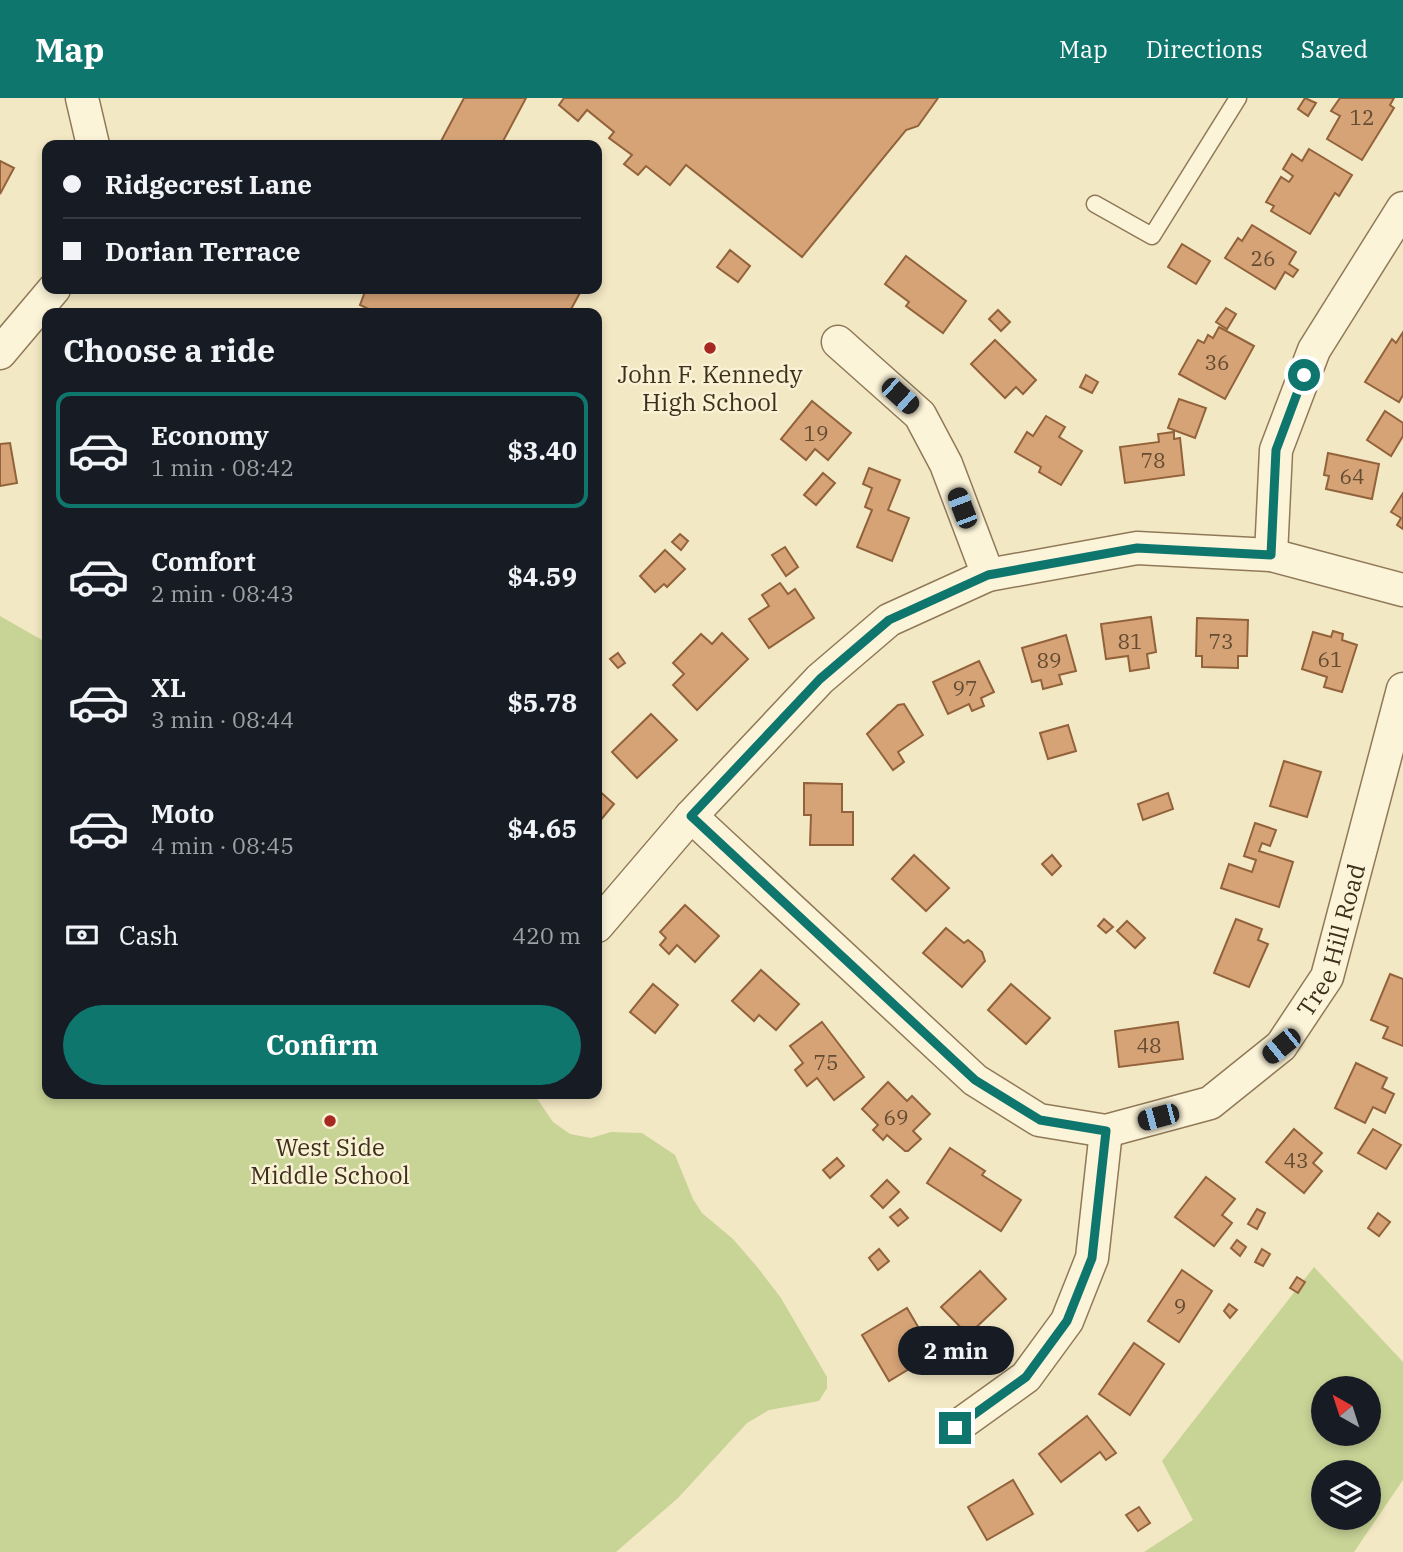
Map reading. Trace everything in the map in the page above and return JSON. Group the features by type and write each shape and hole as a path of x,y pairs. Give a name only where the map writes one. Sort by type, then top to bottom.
{"street":[{"path":"82,98 92,140"},
{"path":"1271,555 1276,450 1314,350 1403,208"},
{"path":"0,353 50,294"},
{"path":"838,342 920,415 946,464 988,575"},
{"path":"602,920 691,816 820,679 889,620 988,575 1137,548 1271,555 1403,590"},
{"name":"Tree Hill Road","path":"691,816 975,1080 1040,1120 1106,1131 1210,1103 1281,1046 1328,977 1403,689"},
{"path":"955,1428 1026,1377 1067,1321 1092,1258 1106,1131"}],"lane":[{"path":"1095,204 1152,236 1238,98"}],"green space":[{"name":"West Side Middle School","path":"0,616 42,640 42,1099 537,1099 553,1122 570,1134 591,1138 611,1132 642,1133 675,1155 693,1199 702,1213 733,1239 781,1298 827,1377 827,1388 819,1401 769,1410 747,1423 678,1498 616,1552 0,1552"},
{"path":"1314,1267 1403,1362 1403,1480 1381,1512 1381,1460 1311,1460 1311,1530 1369,1530 1354,1552 1144,1552 1193,1520 1162,1461"}],"building":[{"path":"464,98 526,98 504,140 442,140"},
{"path":"564,98 938,98 918,126 906,130 802,257 686,165 670,185 646,166 638,175 624,164 632,155 609,138 614,132 587,110 578,121 559,105"},
{"path":"1305,98 1316,103 1308,116 1298,109"},
{"path":"1340,98 1394,98 1390,105 1394,108 1362,160 1327,139 1340,116 1331,111"},
{"path":"1309,149 1352,175 1339,196 1335,193 1310,234 1271,211 1274,206 1266,202 1281,177 1289,182 1293,176 1283,169 1292,154 1302,161"},
{"path":"0,161 14,168 0,194"},
{"path":"1252,225 1296,252 1289,264 1298,270 1293,277 1285,272 1275,289 1225,258 1238,238 1242,241"},
{"path":"1182,244 1210,261 1196,284 1168,267"},
{"path":"730,250 750,266 738,282 717,267"},
{"path":"906,256 966,301 943,333 906,306 909,302 885,284"},
{"path":"364,294 579,294 572,308 366,308 360,305"},
{"path":"1226,308 1236,314 1227,329 1216,322"},
{"path":"998,310 1010,322 1001,331 989,319"},
{"path":"1219,327 1254,346 1225,399 1179,374 1198,340 1204,343 1208,335 1213,338"},
{"path":"1403,332 1403,395 1399,402 1365,382 1392,339 1396,343"},
{"path":"995,340 1036,380 1023,394 1016,387 1005,398 971,364"},
{"path":"1086,375 1098,382 1092,393 1080,387"},
{"path":"1179,399 1206,408 1195,438 1168,428"},
{"path":"812,401 851,433 828,460 815,449 806,460 781,439"},
{"path":"1385,411 1403,423 1403,436 1391,456 1367,440"},
{"path":"1046,416 1065,427 1059,437 1082,451 1061,485 1039,472 1041,467 1015,452 1027,432 1033,436"},
{"path":"1174,432 1174,439 1180,438 1184,475 1125,483 1120,447 1159,442 1158,434"},
{"path":"10,443 17,483 0,486 0,444"},
{"path":"1328,453 1379,464 1372,499 1326,489 1329,476 1324,475"},
{"path":"869,468 900,480 888,510 909,518 892,561 857,547 872,510 865,507 872,488 863,484"},
{"path":"823,473 835,483 816,505 804,495"},
{"path":"1403,493 1403,529 1397,525 1401,518 1391,512"},
{"path":"680,534 688,541 681,550 672,542"},
{"path":"785,547 798,567 786,576 772,555"},
{"path":"665,550 685,569 667,587 664,584 655,592 640,576"},
{"path":"780,583 788,594 795,589 814,618 769,648 749,619 769,606 762,595"},
{"path":"1151,617 1156,652 1147,654 1149,668 1130,671 1128,656 1106,659 1101,624"},
{"path":"1197,618 1248,620 1247,656 1238,656 1238,668 1202,667 1202,656 1196,656"},
{"path":"1333,631 1343,634 1342,640 1357,645 1342,692 1324,687 1327,677 1302,669 1313,632 1331,637"},
{"path":"722,633 748,659 697,710 673,685 684,674 673,663 701,634 712,644"},
{"path":"1066,635 1076,671 1059,675 1062,684 1043,689 1041,680 1032,682 1022,648"},
{"path":"618,653 625,663 618,668 610,659"},
{"path":"979,661 994,692 981,698 984,706 972,711 969,704 948,714 933,682"},
{"path":"904,704 923,735 898,752 904,762 893,770 867,734 898,705"},
{"path":"651,714 677,740 637,778 612,752"},
{"path":"1068,725 1076,751 1048,759 1040,733"},
{"path":"1284,761 1321,772 1307,817 1270,806"},
{"path":"804,783 842,784 842,812 853,812 853,845 810,845 811,815 804,815"},
{"path":"602,793 614,804 602,818"},
{"path":"1168,793 1173,809 1143,820 1138,804"},
{"path":"1255,823 1276,830 1270,846 1262,843 1259,851 1293,862 1279,907 1221,888 1229,864 1252,872 1256,860 1244,856"},
{"path":"914,855 949,888 926,911 892,879"},
{"path":"1052,855 1061,866 1052,875 1042,864"},
{"path":"685,905 719,936 695,962 677,945 669,954 660,945 666,938 660,932"},
{"path":"1104,919 1113,927 1106,933 1098,926"},
{"path":"1236,919 1262,929 1258,940 1268,944 1249,987 1214,973"},
{"path":"1127,921 1145,938 1135,948 1117,931"},
{"path":"946,928 964,943 968,940 982,952 985,961 962,987 923,953"},
{"path":"761,970 799,1004 776,1030 759,1015 754,1021 732,1001"},
{"path":"1390,974 1403,979 1403,1046 1383,1038 1388,1027 1371,1020"},
{"path":"653,984 678,1005 655,1033 630,1012"},
{"path":"1011,984 1050,1018 1026,1044 988,1010"},
{"path":"822,1022 864,1077 834,1100 817,1078 807,1086 795,1070 803,1063 790,1046"},
{"path":"1178,1022 1183,1059 1119,1067 1115,1031"},
{"path":"1356,1063 1387,1078 1382,1088 1394,1094 1385,1113 1373,1107 1365,1123 1335,1108"},
{"path":"888,1082 907,1101 912,1096 930,1114 913,1131 921,1139 908,1151 887,1135 883,1140 873,1130 878,1125 862,1109"},
{"path":"1294,1129 1322,1153 1313,1163 1322,1171 1304,1193 1266,1162"},
{"path":"1373,1129 1401,1145 1386,1169 1358,1153"},
{"path":"950,1148 985,1171 982,1175 1021,1200 1001,1231 927,1183"},
{"path":"837,1158 844,1166 830,1178 823,1170"},
{"path":"1206,1177 1235,1199 1222,1215 1232,1223 1214,1246 1175,1217"},
{"path":"887,1180 899,1192 883,1208 871,1196"},
{"path":"900,1209 908,1218 898,1226 890,1217"},
{"path":"1257,1209 1265,1213 1257,1229 1248,1224"},
{"path":"1378,1213 1390,1222 1379,1236 1368,1228"},
{"path":"1237,1240 1246,1247 1240,1256 1231,1248"},
{"path":"879,1249 889,1261 878,1270 869,1258"},
{"path":"1262,1249 1270,1254 1263,1266 1255,1262"},
{"path":"1182,1270 1212,1291 1179,1342 1148,1321"},
{"path":"980,1271 1006,1299 968,1335 941,1307"},
{"path":"1297,1277 1305,1282 1298,1293 1290,1288"},
{"path":"1229,1304 1237,1310 1230,1318 1224,1311"},
{"path":"907,1308 934,1354 889,1381 862,1335"},
{"path":"1134,1343 1164,1364 1130,1415 1099,1394"},
{"path":"1087,1416 1116,1453 1106,1460 1100,1452 1061,1482 1039,1454"},
{"path":"1013,1480 1033,1514 987,1540 968,1507"},
{"path":"1139,1507 1150,1523 1138,1531 1126,1515"}],"place":[{"name":"John F. Kennedy High School","path":"710,348"},
{"name":"West Side Middle School","path":"330,1121"}],"route":[{"path":"955,1428 1026,1377 1067,1321 1092,1258 1106,1131 1040,1120 975,1080 691,816 820,679 889,620 988,575 1137,548 1271,555 1276,450 1304,375"}]}
